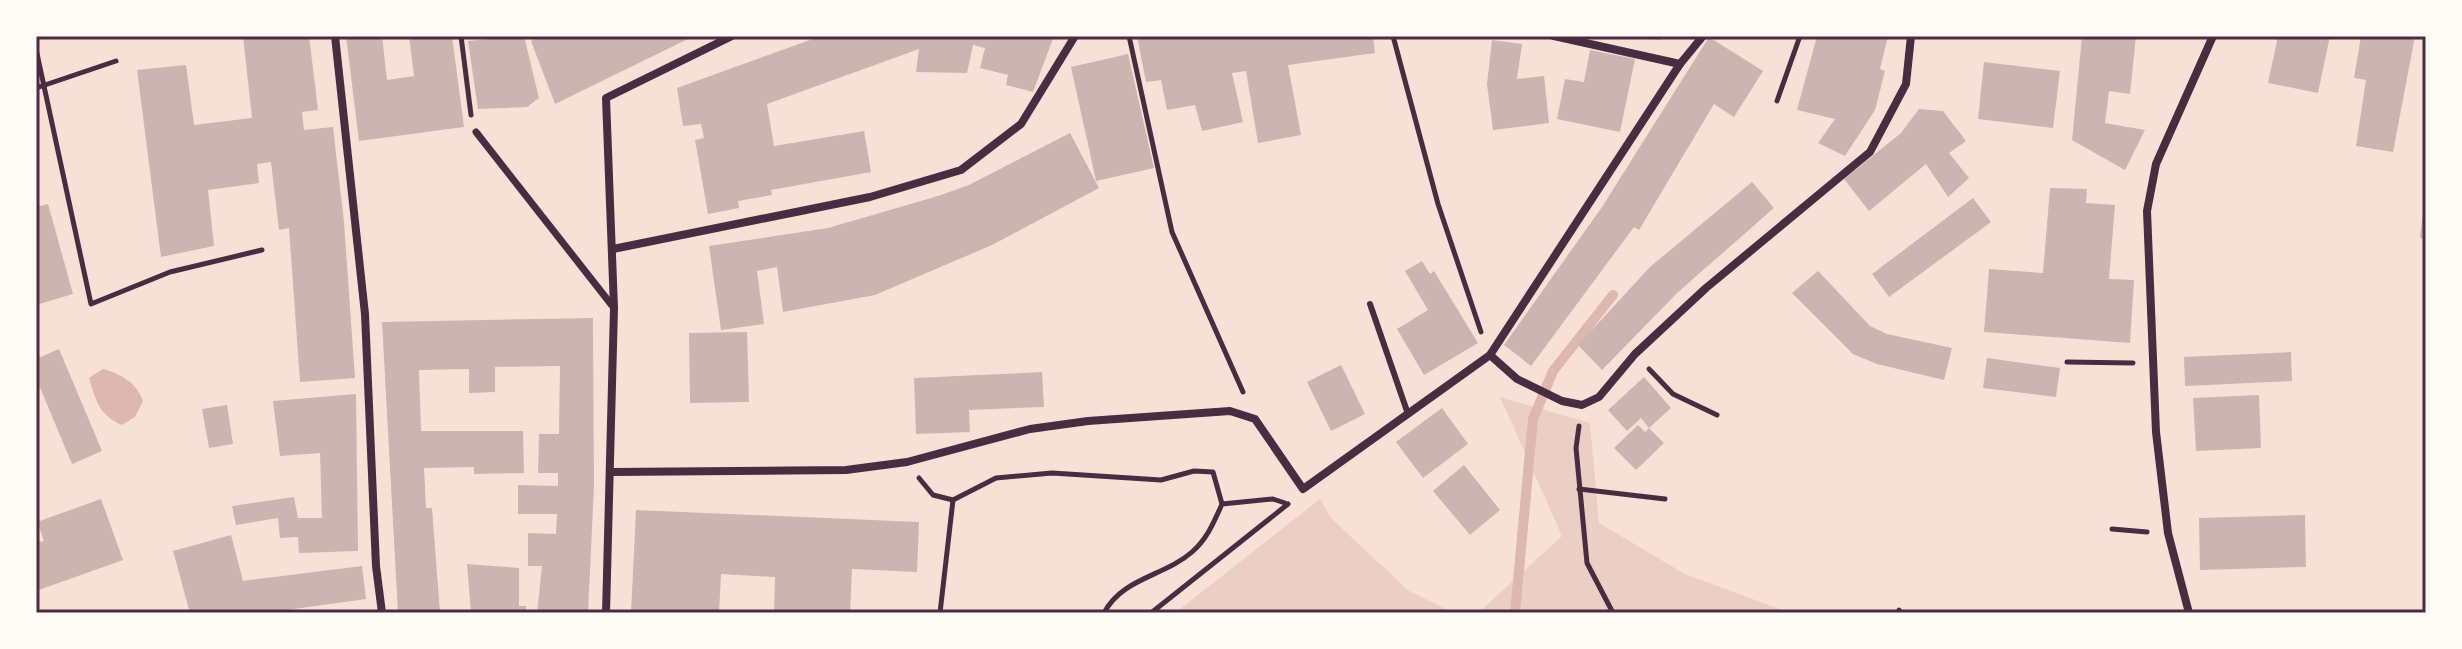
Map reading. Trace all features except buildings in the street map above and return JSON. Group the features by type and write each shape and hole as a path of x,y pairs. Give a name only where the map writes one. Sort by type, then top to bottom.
{"street":[{"path":"335,36 365,314 376,566 382,613"},
{"path":"606,613 614,308 606,98 732,36"},
{"path":"613,249 870,197 961,170 1021,124 1075,36"},
{"path":"1554,36 1680,64"},
{"path":"612,472 846,470 907,462 1030,429 1088,421 1230,411 1255,419 1303,489 1490,355 1680,64 1703,36"},
{"path":"1490,355 1517,379 1562,401 1582,405 1599,397 1635,354 1706,288 1870,152 1906,84 1911,36"},
{"path":"2189,613 2168,533 2156,432 2147,211 2156,164 2213,36"},
{"path":"476,132 614,308"}],"lane":[{"path":"1370,304 1408,414"}],"path":[{"path":"461,36 476,132"},
{"path":"1129,36 1172,232 1255,419"},
{"path":"1393,36 1438,204 1490,355"},
{"path":"1777,101 1800,36"},
{"path":"36,49 39,87 91,304 170,272 262,250"},
{"path":"39,87 116,61"},
{"path":"1635,354 1673,394 1717,415"},
{"path":"2067,362 2154,363"},
{"path":"1582,405 1576,448 1587,563 1613,613"},
{"path":"907,462 933,495 953,500 996,478 1052,473 1161,480 1194,471 1213,472 1222,504 1210,532 1192,552 1168,568 1138,579 1104,613"},
{"path":"1151,613 1303,489"},
{"path":"1579,489 1665,499"},
{"path":"1222,504 1273,499 1287,504"},
{"path":"940,613 953,500"},
{"path":"2112,529 2168,533"}],"shaded area":[{"path":"103,369 128,380 143,401 135,417 122,425 103,412 94,394 89,378"},
{"path":"1500,397 1590,423 1599,523 1685,574 1790,613 1478,613 1562,536"},
{"path":"1320,499 1331,518 1409,591 1454,613 1175,613"}],"waterway":[{"path":"1515,613 1533,419 1553,371 1613,295"}]}
